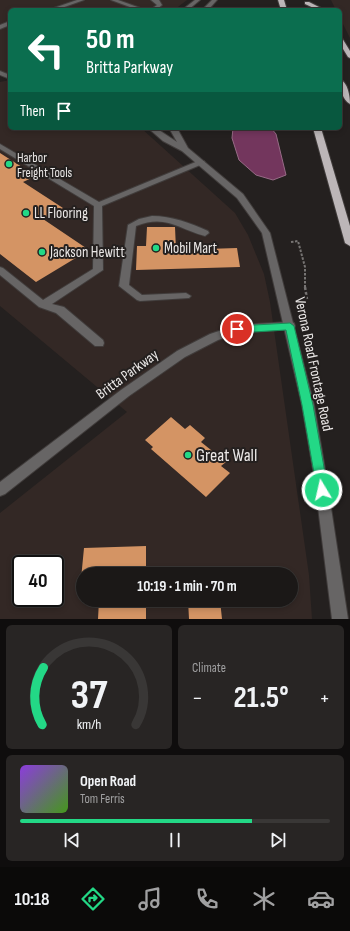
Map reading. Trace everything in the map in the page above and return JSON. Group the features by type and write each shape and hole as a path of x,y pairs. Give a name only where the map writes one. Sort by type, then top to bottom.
{"highway":[{"path":"306,2 318,8"},
{"path":"342,42 350,56"},
{"path":"342,85 350,102"},
{"path":"318,130 350,243"}],"street":[{"path":"57,8 82,0"},
{"path":"113,0 137,8"},
{"path":"153,0 157,1 160,5 156,8"},
{"path":"188,8 198,0"},
{"path":"207,8 215,0"},
{"name":"Verona Road Frontage Road","path":"154,130 166,140 185,149 240,196 266,233 290,326 308,405 320,475 340,619"},
{"name":"Verona Road Frontage Road","path":"174,130 185,149"},
{"path":"0,146 98,205"},
{"path":"98,205 201,163"},
{"path":"43,305 98,270 98,205"},
{"path":"186,296 140,298 124,286 132,225 144,219 167,218 206,233"},
{"path":"0,270 43,305 60,310 99,343"},
{"name":"Britta Parkway","path":"0,490 125,393 181,354 214,337 237,329 290,326"}],"path":[{"path":"292,242 298,241 305,267 305,288 307,299"}],"shaded area":[{"path":"0,0 187,0 177,8 8,8 8,76 0,73"},
{"path":"331,0 350,0 350,38 342,22 342,8 335,8"},
{"path":"8,80 8,130 143,130 235,213 248,235 264,274 270,302 309,575 312,619 0,619 0,513 127,412 0,306 0,82"},
{"path":"233,130 273,130 276,134 286,175 273,180 256,175 239,160 232,138"}],"building":[{"path":"0,153 36,176 23,182 63,208 43,219 89,250 36,282 0,254"},
{"path":"147,227 175,227 176,250 237,248 240,267 136,270 137,246 146,246"},
{"name":"Great Wall","path":"171,417 185,429 190,425 205,438 201,442 226,462 221,466 230,473 206,497 151,449 153,447 145,440"},
{"path":"146,546 146,567 82,567 84,548"},
{"path":"99,607 146,607 146,619 98,619"},
{"path":"188,607 221,607 222,619 189,619"}],"place":[{"name":"Harbor Freight Tools","path":"9,164"},
{"name":"LL Flooring","path":"26,213"},
{"name":"Mobil Mart","path":"156,248"},
{"name":"Jackson Hewitt","path":"42,252"},
{"name":"Great Wall","path":"188,455"}],"route":[{"path":"237,329 290,326 308,405 322,490"}]}
